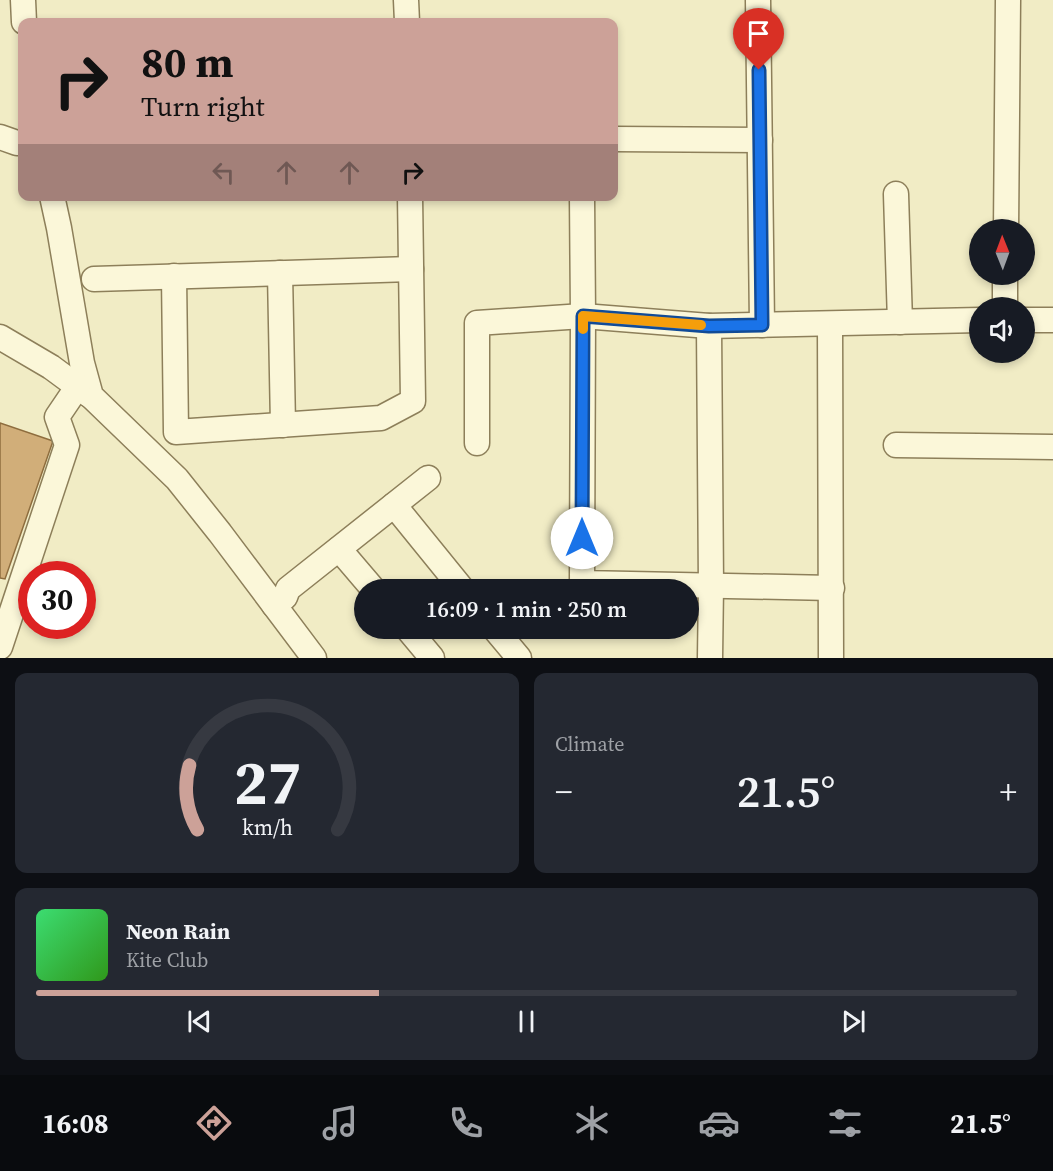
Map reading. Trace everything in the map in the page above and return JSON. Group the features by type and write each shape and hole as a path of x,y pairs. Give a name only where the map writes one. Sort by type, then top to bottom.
{"street":[{"path":"406,0 407,18"},
{"path":"758,0 762,325"},
{"path":"1006,219 1008,0"},
{"path":"0,137 18,143"},
{"path":"618,139 760,140"},
{"path":"896,194 900,322"},
{"path":"53,201 85,391"},
{"path":"174,276 176,432 381,418 413,401 410,201"},
{"path":"582,201 582,583 832,588"},
{"path":"94,279 411,269"},
{"path":"280,273 283,425"},
{"path":"477,443 477,323 583,316 709,326 969,320"},
{"path":"1035,320 1053,320"},
{"path":"830,324 831,658"},
{"path":"709,326 710,658"},
{"path":"0,337 51,367 85,391 177,479 277,598 314,658"},
{"path":"0,647 67,445 57,417 85,391"},
{"path":"896,445 1053,447"},
{"path":"277,598 428,478"},
{"path":"394,505 453,579"},
{"path":"339,549 365,579"},
{"path":"416,639 432,658"},
{"path":"503,639 519,658"}],"building":[{"path":"0,423 53,441 5,579 0,578"}],"slow traffic":[{"path":"583,329 583,316 701,325"}],"route":[{"path":"582,538 583,316 709,326 762,325 759,70"}]}
